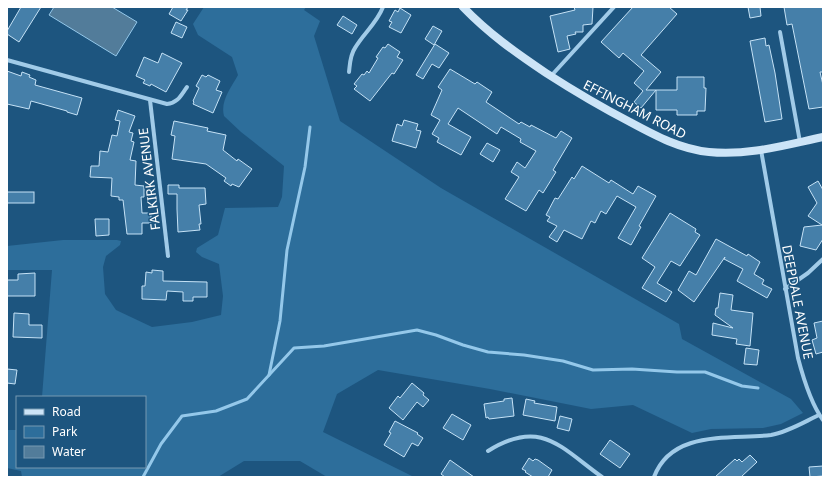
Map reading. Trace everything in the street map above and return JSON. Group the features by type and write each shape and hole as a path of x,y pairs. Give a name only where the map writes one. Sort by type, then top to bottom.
{"street":[{"path":"349,72 350,61 354,49 378,18 383,7"},
{"name":"EFFINGHAM ROAD","path":"463,7 493,36 512,50 598,106 669,142 688,149 735,153 761,150 823,137"},
{"path":"551,76 614,7"},
{"path":"780,32 800,142"},
{"path":"7,60 167,104 175,102 179,99 187,87"},
{"name":"FALKIRK AVENUE","path":"150,100 168,256"},
{"name":"DEEPDALE AVENUE","path":"761,150 798,358 804,379 819,415 823,420"},
{"path":"785,289 808,273 823,259"},
{"path":"654,477 669,455 687,444 711,438 772,435 788,430 819,415"},
{"path":"488,451 511,439 523,436 538,436 550,440 566,449 602,477"}],"green space":[{"path":"204,7 306,7 304,10 320,21 314,36 340,121 441,188 679,324 682,339 791,399 803,413 781,424 763,428 711,429 692,433 633,405 591,409 490,389 378,370 337,394 323,432 414,477 327,477 300,461 244,461 218,477 22,477 21,471 7,468 7,430 16,430 16,468 146,468 146,396 42,396 52,270 7,270 7,246 63,240 121,241 120,245 106,256 103,267 105,294 116,310 152,327 192,322 221,315 223,296 219,264 202,257 196,252 197,248 218,235 225,208 278,207 282,197 284,166 241,132 224,116 223,110 225,100 238,75 232,57 198,35 193,24"}],"water":[{"path":"54,7 112,7 137,22 116,56 49,15"}],"building":[{"path":"21,7 41,7 19,42 7,34 7,31"},
{"path":"173,7 188,7 186,10 188,10 181,21 169,14"},
{"path":"574,7 593,7 592,24 583,25 583,32 575,32 576,34 567,36 570,49 558,52 550,16 575,10"},
{"path":"633,7 669,7 677,14 641,55 661,72 646,90 656,90 641,108 634,102 643,91 634,83 644,71 623,53 619,58 601,42"},
{"path":"748,7 760,7 761,16 750,18"},
{"path":"784,7 823,7 823,72 820,72 823,85 823,107 809,109 792,24 787,25"},
{"path":"400,8 411,15 401,33 389,27 392,22 389,21 395,10 398,12"},
{"path":"343,16 357,25 352,34 337,25"},
{"path":"176,22 187,27 182,38 171,33"},
{"path":"433,26 442,31 434,45 425,39"},
{"path":"765,38 766,46 769,45 775,73 782,119 765,122 750,41"},
{"path":"388,44 400,52 397,57 403,60 394,74 392,73 370,101 354,89 357,86 354,84 362,74 364,75 367,71 369,73 378,58 376,57 383,47 385,48"},
{"path":"435,44 449,53 439,68 432,64 423,79 416,75"},
{"path":"162,53 182,63 166,92 151,84 150,86 143,83 145,80 136,76 144,57 158,63"},
{"path":"450,69 475,84 477,82 492,92 486,102 519,124 521,122 530,127 531,125 556,138 561,131 572,138 553,170 556,172 543,193 539,190 526,211 505,199 519,177 511,172 517,162 525,168 536,151 520,142 521,139 501,127 497,134 458,108 448,124 471,137 461,155 437,142 439,138 432,134 440,120 431,115 442,90 438,87"},
{"path":"7,71 21,76 22,72 30,75 29,77 36,80 35,85 82,98 77,115 31,101 29,109 7,104"},
{"path":"202,75 206,77 208,75 220,81 216,90 222,92 213,113 193,104 199,88 196,86"},
{"path":"677,77 704,77 704,88 706,88 705,111 697,111 697,115 677,115 677,110 656,110 656,90 677,90"},
{"path":"118,110 135,116 129,132 133,133 131,141 134,142 130,160 136,161 135,185 144,186 144,197 141,197 142,213 151,213 151,223 142,223 142,234 127,234 123,200 119,200 119,197 111,196 112,178 90,177 91,166 99,166 100,151 108,152 112,135 117,136 120,121 115,120"},
{"path":"404,120 418,124 416,130 421,131 416,148 392,141 397,124 402,126"},
{"path":"174,121 208,128 207,131 226,135 223,150 237,161 238,159 252,169 239,187 232,184 231,186 224,181 226,178 206,164 172,159 175,136 171,135"},
{"path":"487,143 500,150 493,162 480,154"},
{"path":"582,166 609,183 611,180 633,194 638,186 656,196 639,226 641,227 631,245 618,238 636,207 617,196 606,214 601,211 595,223 591,221 582,239 564,230 557,242 549,237 557,226 547,221 550,217 546,215 555,198 558,199 572,177 574,179"},
{"path":"818,181 823,190 823,239 816,250 800,246 804,227 822,225 808,216 817,203 808,187"},
{"path":"168,185 179,185 179,188 205,188 206,204 199,205 201,224 199,224 200,230 178,232 177,194 168,194"},
{"path":"7,192 34,192 34,203 7,203"},
{"path":"670,213 696,229 695,232 700,235 680,266 671,261 657,283 672,292 666,302 642,288 655,267 642,258"},
{"path":"95,219 109,219 109,235 96,236"},
{"path":"716,239 747,256 748,254 760,262 754,274 764,280 762,284 772,289 767,298 737,281 743,269 724,259 725,257 694,302 678,290 689,271 696,275"},
{"path":"152,270 163,271 163,281 207,282 207,297 193,297 193,301 183,301 183,292 167,291 166,300 142,299 142,286 145,286 146,272 152,273"},
{"path":"35,273 35,296 7,296 7,280 18,280 18,274"},
{"path":"720,293 733,295 731,310 753,313 750,346 736,344 737,339 712,335 713,323 733,328 715,315 716,308 718,308"},
{"path":"14,313 29,314 29,325 42,325 42,338 13,337"},
{"path":"823,321 823,352 816,354 812,340 817,338 814,323"},
{"path":"746,348 759,350 757,365 744,364"},
{"path":"7,369 17,370 15,384 7,383"},
{"path":"412,383 424,393 423,395 429,400 423,407 417,402 403,420 389,408 398,396 400,398"},
{"path":"512,398 514,416 489,419 488,417 486,418 484,404 504,401 504,399"},
{"path":"526,399 535,401 534,403 557,407 555,421 523,415"},
{"path":"452,414 471,425 463,440 443,428"},
{"path":"560,416 572,419 569,431 557,428"},
{"path":"395,421 418,433 417,434 423,438 418,446 412,443 404,457 384,445 391,433 389,432"},
{"path":"610,440 630,454 620,468 600,454"},
{"path":"750,455 757,462 741,477 715,477 735,459 737,461 739,459 742,462"},
{"path":"529,458 533,461 535,459 538,460 552,470 548,477 533,477 522,469"},
{"path":"450,460 474,477 445,477 441,474"},
{"path":"823,466 823,476 810,477 809,467"}],"waterway":[{"path":"269,375 280,321 287,250 305,167 310,127"},
{"path":"143,477 161,444 182,416 216,411 247,399 294,348 324,346 417,330 488,352 524,355 563,361 593,370 632,369 705,372 742,386 758,388"}]}
